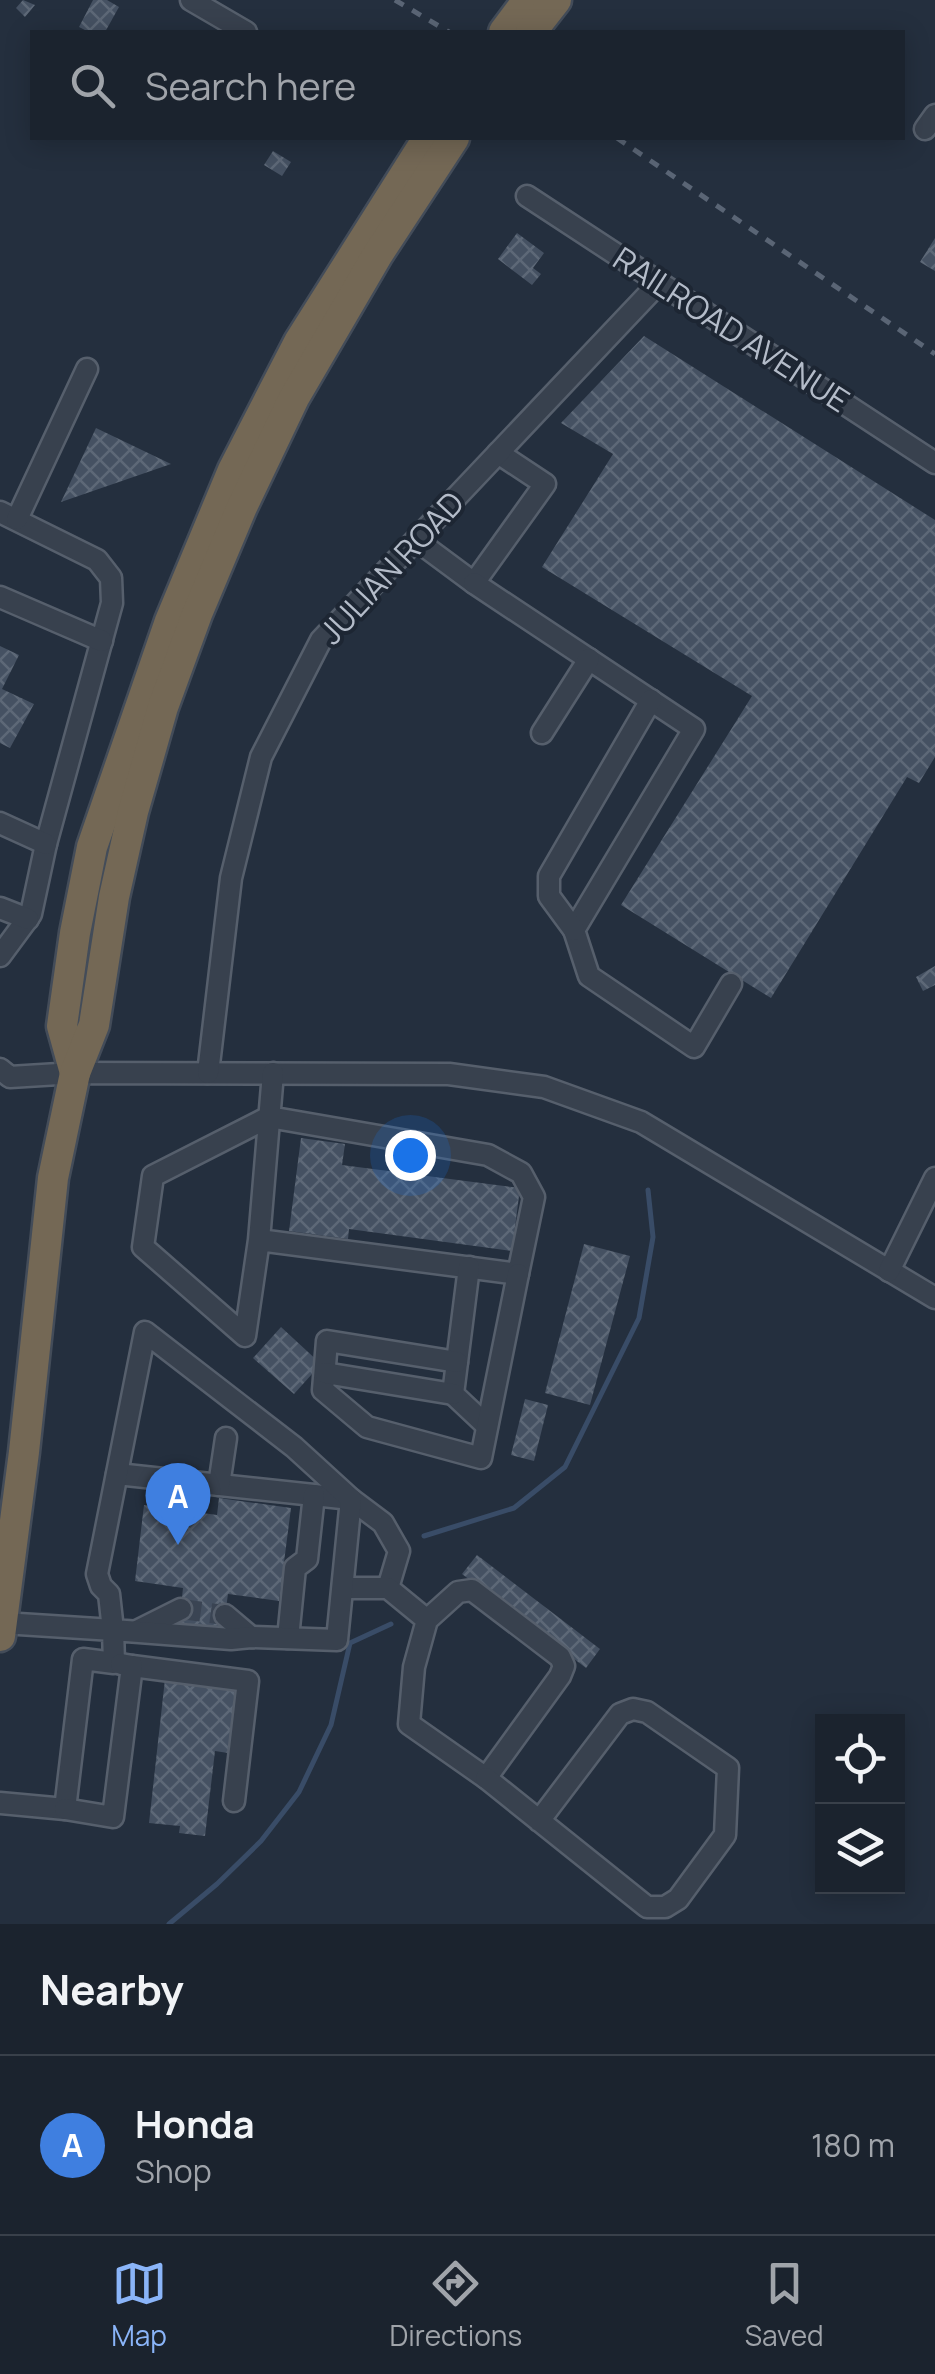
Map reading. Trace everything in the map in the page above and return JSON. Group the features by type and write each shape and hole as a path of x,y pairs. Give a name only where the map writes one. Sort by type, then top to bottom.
{"highway":[{"path":"485,30 502,0"},
{"path":"506,30 528,0"},
{"path":"533,30 556,0"},
{"path":"350,258 414,140"},
{"path":"74,1073 62,1026 92,848 170,621 233,470 299,342 427,140"},
{"path":"1,1630 53,1178 74,1073 94,1025 114,897 133,812 163,707 197,614 294,398 378,254 453,140"}],"street":[{"path":"190,0 242,30"},
{"name":"RAILROAD AVENUE","path":"527,196 935,463"},
{"name":"JULIAN ROAD","path":"208,1073 231,878 261,758 321,640 658,284"},
{"path":"0,956 28,919 112,603 111,578 97,560 8,515 87,368"},
{"path":"474,583 545,484 498,453"},
{"path":"416,540 694,729 574,930"},
{"path":"0,597 102,641"},
{"path":"542,733 589,659"},
{"path":"651,700 549,876 550,896 574,930 589,976 694,1046 731,984"},
{"path":"0,823 46,844"},
{"path":"0,908 28,919"},
{"path":"4,1078 74,1073 449,1074 544,1087 641,1122 935,1298"},
{"path":"272,1073 269,1118 259,1240 246,1336 143,1247 153,1176 269,1118 488,1155 521,1173 534,1197 480,1458 366,1427 323,1390 327,1341 457,1362"},
{"path":"890,1271 935,1178"},
{"path":"259,1240 518,1274"},
{"path":"452,1394 469,1267"},
{"path":"0,1803 65,1808 113,1817 123,1665 113,1630 110,1594 101,1586 97,1574 145,1332 294,1447 350,1500 383,1524 399,1551 388,1588"},
{"path":"324,1373 452,1394 488,1426"},
{"path":"219,1485 226,1438"},
{"path":"117,1474 350,1500"},
{"path":"288,1638 295,1568 307,1558 314,1496"},
{"path":"1,1630 113,1630 230,1639 250,1636 337,1640 350,1500"},
{"path":"344,1588 388,1588 427,1620"},
{"path":"486,1778 564,1666 560,1656 472,1590 458,1592 427,1620 414,1667 409,1724 486,1778 539,1821 648,1908 665,1907 678,1900 725,1835 728,1768 648,1712 633,1708 620,1714 539,1821"},
{"path":"135,1632 181,1609"},
{"path":"225,1615 250,1636"},
{"path":"65,1808 83,1659 248,1682 234,1802"}],"building":[{"path":"23,0 35,5 25,17 16,8"},
{"path":"93,0 107,0 119,7 106,30 79,27"},
{"path":"273,151 291,162 282,176 264,165"},
{"path":"517,233 544,253 533,268 541,274 532,285 498,259"},
{"path":"935,238 935,271 920,262"},
{"path":"644,336 935,520 935,757 919,783 907,777 771,998 621,905 752,696 542,567 613,454 561,423"},
{"path":"96,428 171,464 61,502"},
{"path":"0,646 19,655 2,689 34,704 10,748 0,743"},
{"path":"935,966 935,985 923,991 916,977"},
{"path":"301,1138 345,1144 342,1165 520,1188 512,1251 349,1229 348,1239 289,1231"},
{"path":"584,1244 630,1256 590,1405 545,1393"},
{"path":"281,1327 321,1364 294,1394 253,1358"},
{"path":"525,1399 548,1405 534,1461 511,1455"},
{"path":"219,1498 291,1508 279,1601 228,1594 223,1630 179,1624 183,1588 135,1581 144,1505 217,1515"},
{"path":"477,1555 600,1649 586,1668 462,1574"},
{"path":"165,1679 235,1687 228,1753 215,1751 205,1836 179,1833 180,1826 149,1823"}],"waterway":[{"path":"424,1536 514,1508 565,1467 639,1318 653,1237 648,1190"},
{"path":"169,1924 261,1841 299,1792 331,1725 350,1643 391,1624"}],"tunnel":[{"path":"181,1609 225,1615"}],"railway":[{"path":"395,0 446,30"},
{"path":"620,140 935,354"}],"place":[{"name":"Honda","path":"178,1545"}]}
